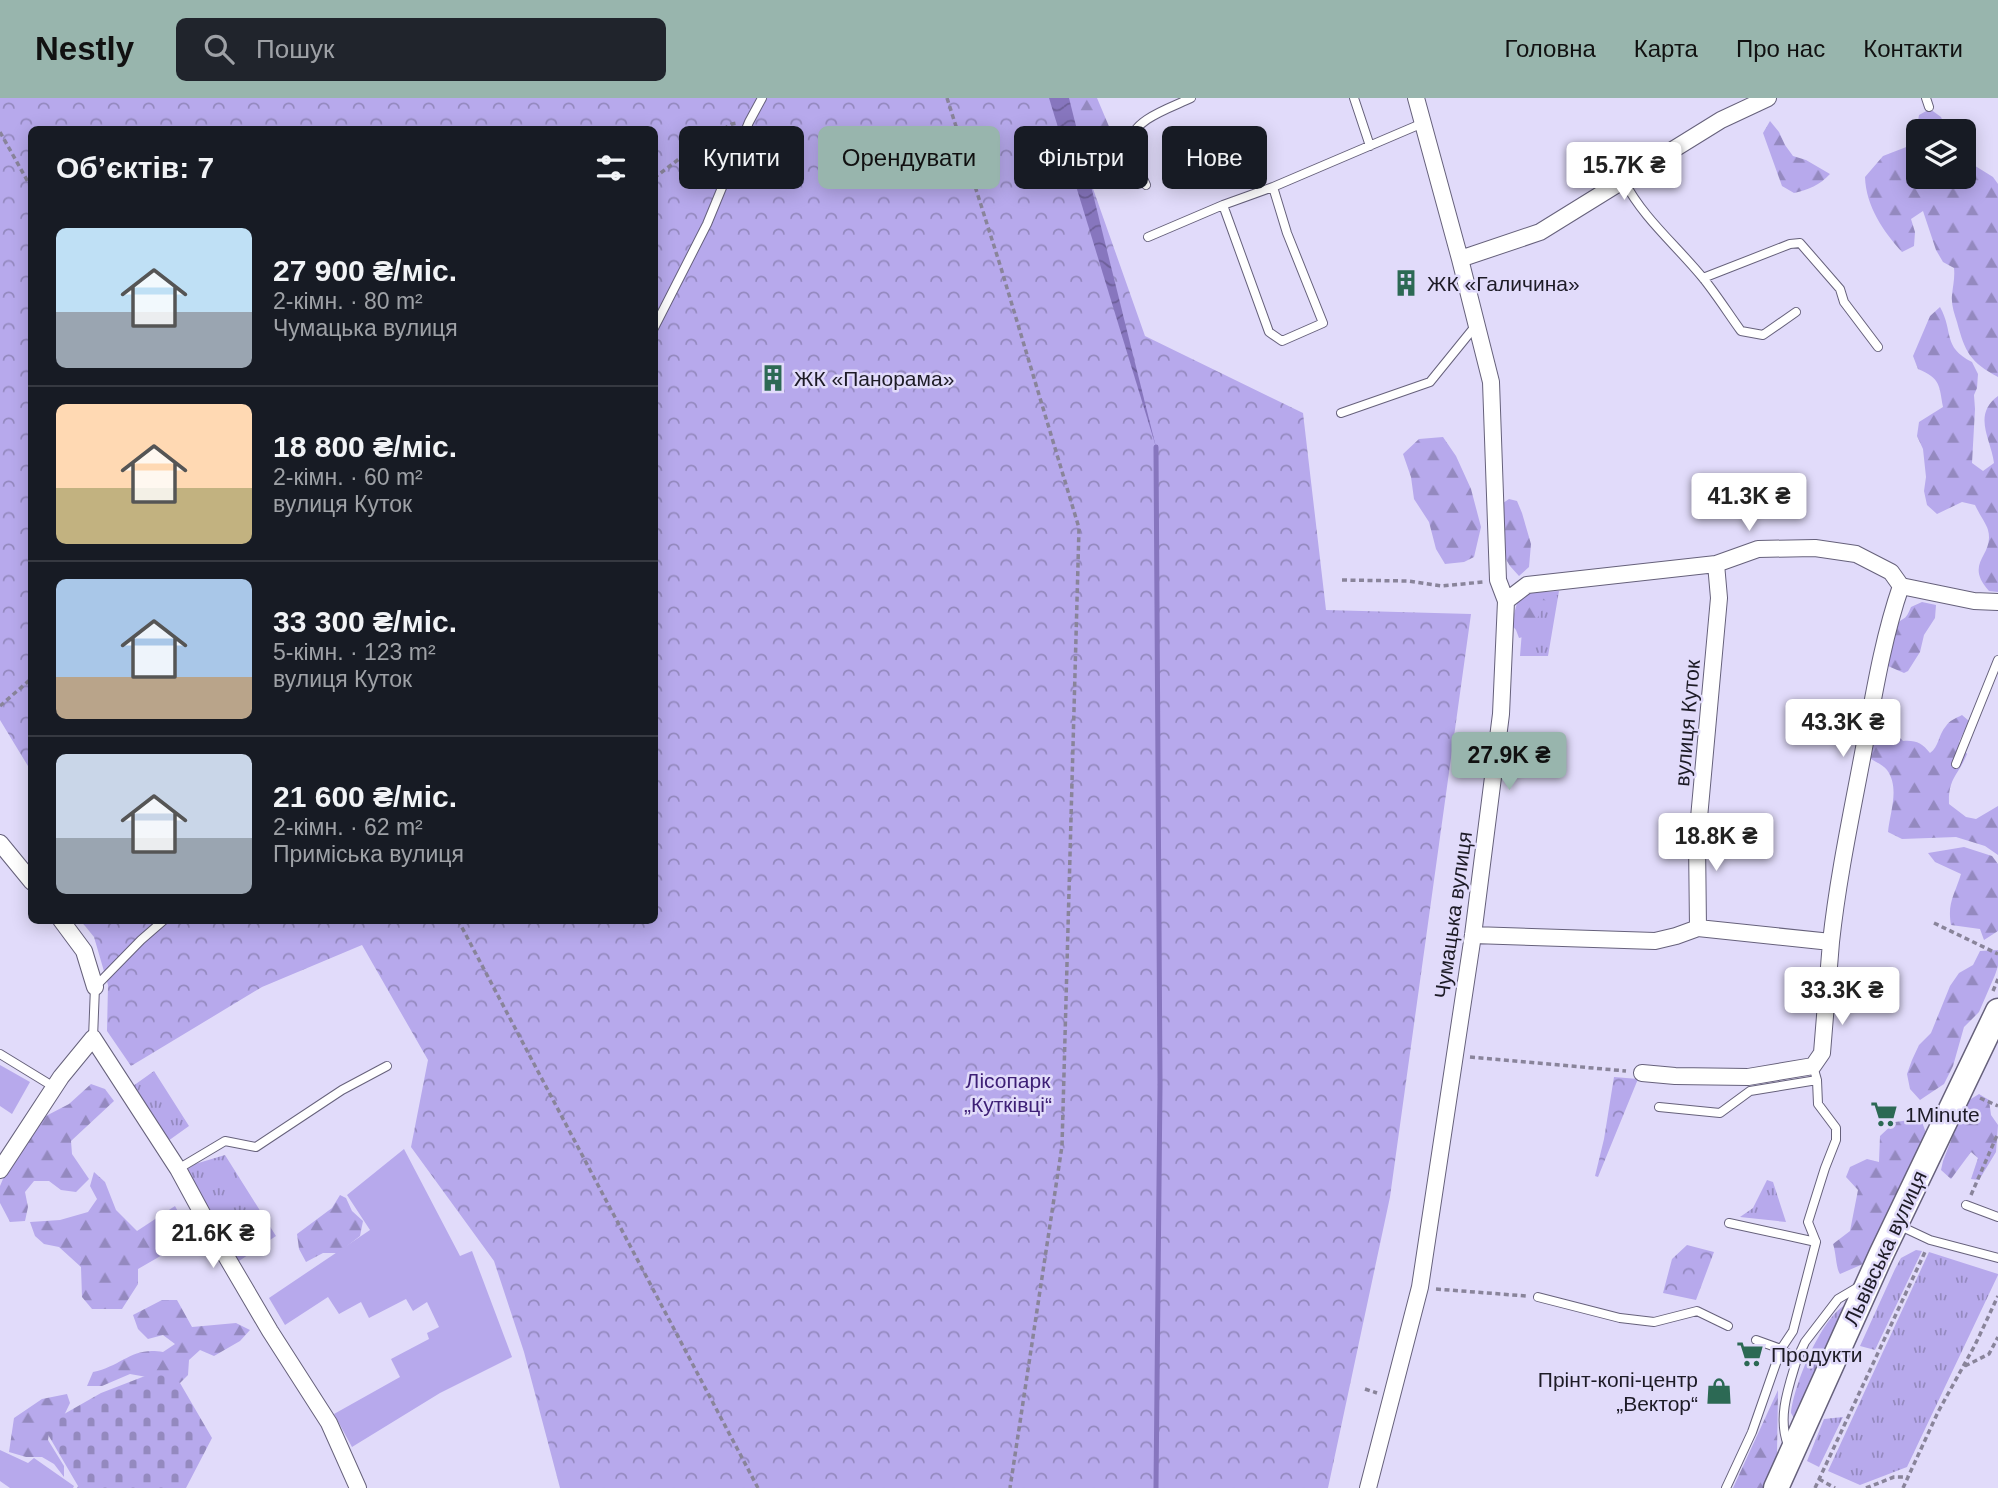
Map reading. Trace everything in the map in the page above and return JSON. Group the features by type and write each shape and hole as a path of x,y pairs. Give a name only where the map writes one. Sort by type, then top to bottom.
{"main road":[{"name":"Львівська вулиця","path":"1776,1488 1896,1223 1998,1011"}],"street":[{"name":"Чумацька вулиця","path":"1368,1488 1420,1287 1473,935 1501,714 1506,601 1498,580 1491,382 1461,259 1416,98"},
{"path":"1461,259 1540,232 1721,120 1768,98"},
{"path":"1506,601 1527,585 1716,564 1758,549 1815,548 1856,554 1891,572 1900,586 1974,601 1998,602"},
{"name":"вулиця Куток","path":"1698,928 1697,840 1719,598 1716,564"},
{"path":"1642,1073 1748,1077 1815,1073 1822,1053 1830,942 1839,875 1877,678 1900,586"},
{"path":"0,843 28,877"},
{"path":"64,924 85,951 94,987"},
{"path":"1473,935 1655,941 1698,928 1830,942"},
{"path":"0,1170 54,1087 93,1038 178,1169 270,1331 329,1423 358,1488"}],"lane":[{"path":"658,320 707,225 749,122 762,98"},
{"path":"1137,126 1142,121 1191,98"},
{"path":"1354,98 1370,145"},
{"path":"1148,237 1424,123"},
{"path":"1624,181 1630,194 1703,278 1741,331 1763,335 1796,312"},
{"path":"1223,205 1269,332 1282,341 1323,323 1287,233 1273,187"},
{"path":"1703,278 1790,244 1800,243 1840,289 1844,302 1878,347"},
{"path":"1341,413 1430,382 1477,324"},
{"path":"1956,764 1998,660"},
{"path":"93,1038 94,987 159,924"},
{"path":"0,1054 54,1087"},
{"path":"178,1169 225,1141 256,1147 342,1090 387,1066"},
{"path":"1658,1107 1720,1113 1750,1091 1815,1073 1818,1104 1836,1128 1836,1140 1808,1222 1816,1242 1793,1331 1781,1349 1752,1432 1726,1488"},
{"path":"1966,1205 1998,1217"},
{"path":"1729,1223 1816,1242"},
{"path":"1896,1223 1930,1240 1998,1258"},
{"path":"1792,1454 1786,1439 1784,1414 1786,1393 1797,1359 1805,1342 1838,1299 1869,1282"},
{"path":"1538,1297 1620,1318 1654,1322 1697,1311 1728,1326"},
{"path":"1756,1340 1781,1349 1797,1359"}],"path":[{"path":"947,98 1079,528 1062,1146 1010,1488"},
{"path":"658,175 696,146 732,124 749,122"},
{"path":"0,132 28,182"},
{"path":"1342,580 1408,581 1443,586 1498,580"},
{"path":"0,706 28,682"},
{"path":"1934,923 1998,954"},
{"path":"460,924 758,1488"},
{"path":"1455,1055 1642,1073"},
{"path":"1978,1097 1998,1106"},
{"path":"1966,1205 1998,1133"},
{"path":"1815,1488 1930,1240"},
{"path":"1420,1287 1538,1297"},
{"path":"1903,1488 1938,1412 1998,1296"},
{"path":"1962,1367 1989,1354 1998,1337"},
{"path":"1866,1488 1894,1477 1908,1477"},
{"path":"1819,1479 1835,1488"}],"green space":[{"name":"Лісопарк „Кутківці“","path":"0,98 1061,98 1071,126 1014,126 1014,189 1093,189 1145,336 1303,413 1326,610 1471,614 1390,1197 1328,1488 560,1488 524,1352 494,1261 411,1147 428,1060 362,945 262,987 131,1066 107,1031 108,985 94,937 83,924 658,924 658,126 28,126 28,766 0,720"},
{"path":"1061,98 1097,98 1109,126 1072,126"},
{"path":"1930,109 1942,119 1918,119 1919,115"},
{"path":"1770,121 1793,156 1830,174 1818,184 1799,192 1794,193 1782,186 1763,133"},
{"path":"1906,147 1906,189 1976,189 1976,166 1993,177 1998,184 1998,377 1975,361 1966,349 1952,305 1954,268 1943,262 1936,250 1923,211 1911,219 1915,232 1914,246 1902,252 1888,236 1872,208 1865,177 1883,156"},
{"path":"1940,307 1952,345 1972,362 1978,374 1974,395 1972,463 1983,471 1994,463 1985,419 1990,403 1998,396 1998,592 1989,591 1979,573 1989,539 1987,528 1975,505 1962,502 1937,514 1927,505 1924,491 1926,477 1923,449 1917,436 1919,422 1943,407 1938,384 1931,376 1918,369 1913,356 1930,316"},
{"path":"1443,437 1456,456 1471,489 1481,527 1474,557 1464,562 1445,564 1436,549 1429,522 1414,499 1411,477 1403,454 1419,439"},
{"path":"1509,499 1517,501 1531,544 1529,567 1519,576 1501,551 1504,533 1503,503"},
{"path":"1531,590 1549,604 1542,610 1527,636 1519,638 1511,624 1518,600"},
{"path":"1559,591 1548,656 1520,656 1525,593"},
{"path":"1922,602 1936,605 1935,618 1924,635 1920,652 1904,673 1888,666 1892,634 1911,607"},
{"path":"1962,715 1969,721 1959,742 1967,754 1952,783 1949,804 1966,817 1976,819 1998,806 1998,855 1985,846 1956,837 1902,839 1888,832 1893,784 1887,770 1868,757 1874,721 1884,719 1903,741 1918,743 1930,753 1947,724"},
{"path":"1964,847 1992,856 1998,864 1998,931 1984,940 1980,929 1951,925 1951,904 1961,874 1935,862 1928,853"},
{"path":"1998,950 1995,975 1979,1012 1964,1027 1953,1066 1944,1084 1920,1100 1910,1089 1907,1074 1919,1045 1931,1033 1950,986 1959,973 1973,965 1980,951"},
{"path":"0,1065 30,1082 12,1114 0,1106"},
{"path":"154,1071 189,1126 168,1141 133,1086"},
{"path":"1614,1077 1638,1079 1598,1177 1595,1176"},
{"path":"91,1084 105,1089 114,1101 71,1141 72,1154 89,1179 76,1192 61,1190 49,1181 34,1181 25,1192 28,1207 25,1221 10,1222 0,1203 0,1186 8,1167 42,1118 69,1104"},
{"path":"1979,1094 1989,1100 1991,1115 1998,1125 1996,1152 1979,1180 1971,1179 1978,1158 1971,1152 1951,1179 1941,1170 1943,1161 1966,1102"},
{"path":"1895,1122 1922,1122 1926,1133 1863,1264 1840,1274 1833,1244 1850,1231 1858,1190 1846,1177 1850,1167 1867,1159 1879,1162 1880,1136"},
{"path":"404,1149 460,1256 472,1251 512,1357 440,1393 352,1447 334,1414 400,1377 391,1359 429,1339 427,1333 439,1327 427,1302 413,1311 406,1299 369,1318 361,1302 339,1314 328,1297 285,1325 269,1298 370,1230 347,1195"},
{"path":"225,1155 276,1236 239,1261 185,1171 195,1164"},
{"path":"94,1172 105,1182 116,1210 137,1231 175,1206 186,1233 164,1254 138,1269 138,1284 122,1309 92,1309 82,1297 81,1267 59,1247 44,1244 35,1236 30,1222 60,1220 88,1212 97,1199 90,1186"},
{"path":"1767,1180 1773,1182 1786,1222 1740,1217 1753,1208"},
{"path":"340,1195 346,1198 352,1211 363,1221 360,1236 338,1253 323,1253 306,1262 299,1249 297,1234 332,1208"},
{"path":"1687,1245 1714,1252 1696,1300 1663,1293 1672,1259"},
{"path":"1916,1250 1922,1251 1875,1350 1860,1346 1901,1258"},
{"path":"1929,1252 1998,1275 1907,1467 1860,1485 1828,1471"},
{"path":"162,1300 177,1300 192,1327 236,1323 250,1330 240,1341 214,1356 200,1350 189,1360 188,1375 180,1383 130,1374 102,1386 87,1386 93,1372 135,1354 163,1352 175,1344 163,1335 148,1339 138,1329 133,1315"},
{"path":"1847,1306 1794,1418 1791,1413 1793,1401 1810,1354 1826,1324"},
{"path":"158,1371 180,1383 212,1438 186,1488 77,1488 43,1426 101,1393"},
{"path":"1778,1390 1777,1454 1764,1488 1733,1488"},
{"path":"67,1394 70,1403 58,1428 50,1426 48,1440 64,1466 64,1477 54,1464 42,1457 26,1457 9,1452 14,1418 42,1399"},
{"path":"1843,1417 1819,1467 1807,1461 1824,1419"},
{"path":"0,1450 28,1463 34,1458 74,1486 73,1488 10,1488 0,1481"}],"water":[{"path":"1049,98 1069,98 1076,126 1058,126"},
{"path":"1077,189 1092,189 1156,447"}],"waterway":[{"path":"1156,447 1160,1084 1156,1488"}],"place":[{"name":"ЖК «Галичина»","path":"1406,283"},
{"name":"ЖК «Панорама»","path":"773,378"},
{"name":"1Minute","path":"1884,1114"},
{"name":"Продукти","path":"1750,1354"},
{"name":"Прінт-копі-центр „Вектор“","path":"1719,1391"}]}
